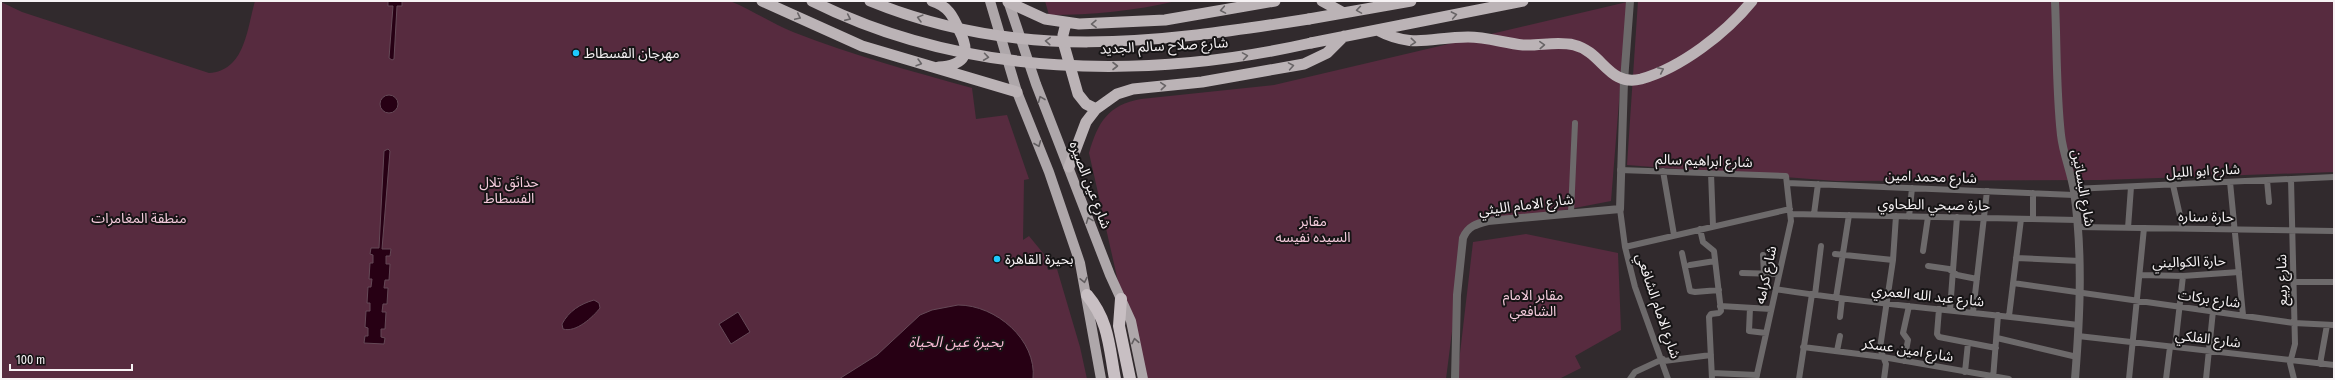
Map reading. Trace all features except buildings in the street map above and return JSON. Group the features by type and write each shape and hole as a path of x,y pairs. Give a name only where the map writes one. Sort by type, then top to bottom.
{"highway":[{"path":"762,1 855,43 1017,92"},
{"name":"شارع صلاح سالم الجديد","path":"812,1 875,29 927,45 980,56 1037,63 1108,66 1184,63 1260,53 1523,1"},
{"name":"شارع صلاح سالم الجديد","path":"870,1 912,16 977,32 1034,40 1078,43 1120,43 1182,38 1309,19 1377,4 1411,1"},
{"path":"932,1 944,6 951,13 966,46 964,56 959,63 951,66 935,68"},
{"path":"1008,2 1035,15 1066,23 1117,24 1157,21 1275,1"},
{"path":"1322,1 1342,12"},
{"path":"1377,30 1395,38 1415,42 1467,37 1523,45 1561,44 1576,46 1589,52 1613,74 1624,81 1641,78 1655,73 1696,51 1722,32 1752,1"},
{"path":"1066,23 1063,35 1064,45 1078,94 1086,104 1096,109"},
{"path":"1068,167 1083,129 1096,109 1116,94 1133,89 1202,82 1304,64 1327,53 1344,36"},
{"path":"1088,296 1096,306 1104,321 1115,379"},
{"path":"1121,299 1119,326 1130,379"}],"main road":[{"path":"990,1 1017,92 1070,232 1088,296 1101,379"},
{"name":"شارع عين الصيره","path":"1008,2 1036,84 1068,167 1110,275 1131,321 1143,379"}],"street":[{"name":"شارع الامام الشافعي","path":"1630,1 1624,81 1620,170 1620,209 1625,246 1635,287 1663,360 1668,379"},
{"name":"شارع البساتين","path":"2055,1 2059,123 2074,192 2080,261 2081,293 2075,379"},
{"path":"1571,212 1575,123"},
{"name":"شارع ابراهيم سالم","path":"1620,170 1786,176"},
{"path":"1663,171 1674,235"},
{"path":"1711,173 1713,226"},
{"name":"شارع كرامه","path":"1757,377 1791,221 1786,176"},
{"name":"شارع ابو الليل","path":"2074,192 2131,187 2334,177"},
{"name":"شارع ربيع","path":"2291,179 2295,348 2290,360 2294,379"},
{"path":"2267,180 2269,202"},
{"path":"2230,182 2243,315"},
{"name":"شارع محمد امين","path":"1787,183 2033,193 2074,192"},
{"path":"1814,214 1818,184"},
{"path":"2173,185 2183,229"},
{"path":"2128,228 2131,187"},
{"path":"1909,216 1912,188"},
{"path":"1973,312 1987,191"},
{"path":"2033,193 2033,219"},
{"name":"شارع الامام الليثي","path":"1455,379 1457,295 1463,238 1466,230 1475,224 1488,221 1571,212 1620,209"},
{"name":"حارة صبحي الطحاوي","path":"1625,246 1713,226 1790,211 1814,214 2033,219 2077,224"},
{"path":"1840,317 1839,298 1843,254 1850,215"},
{"path":"1884,379 1886,364 1880,348 1885,304 1893,260 1896,216"},
{"path":"1923,251 1928,217"},
{"path":"1950,310 1958,218"},
{"path":"2009,316 2021,219"},
{"name":"حارة سناره","path":"2077,224 2128,228 2334,231"},
{"path":"2129,379 2144,228"},
{"path":"1700,229 1703,242 1714,249 1721,312 1711,314 1709,318 1712,376 1757,377"},
{"path":"1799,379 1803,347 1814,295 1821,246"},
{"path":"1682,253 1690,291 1719,290"},
{"path":"1836,254 1893,260"},
{"path":"1763,255 1764,274"},
{"path":"2016,258 2080,261"},
{"path":"1690,265 1715,261"},
{"path":"1928,266 1949,269 1957,275 1976,279"},
{"name":"حارة الكواليني","path":"2140,275 2183,276 2239,272"},
{"path":"1742,274 1779,274"},
{"path":"2284,275 2294,279 2334,282"},
{"path":"2166,379 2180,307 2183,276"},
{"name":"شارع بركات","path":"2013,283 2294,322 2334,325"},
{"name":"شارع عبد الله العمري","path":"1776,289 1885,304 1973,312 2078,325"},
{"path":"1720,306 1771,309"},
{"path":"1904,361 1908,340 1903,333 1909,306"},
{"path":"1750,308 1749,331 1766,333"},
{"path":"1939,309 1938,336 1996,348"},
{"path":"2206,379 2213,311"},
{"path":"1993,378 1998,315"},
{"path":"2320,364 2327,325"},
{"path":"1837,351 1840,336"},
{"name":"شارع الفلكي","path":"2078,336 2334,365"},
{"path":"1997,338 2077,357"},
{"path":"1965,372 1968,343"},
{"name":"شارع امين عسكر","path":"1803,347 1883,357 1993,378 2009,379"},
{"path":"1630,379 1635,372 1663,360 1711,355"}],"green space":[{"name":"حدائق تلال الفسطاط","path":"255,1 730,1 793,32 837,48 972,88 976,119 1007,115 1029,179 1024,180 1023,240 1029,236 1052,264 1047,267 1048,270 1057,269 1080,347 1087,379 1,379 1,2 22,12 209,73 221,70 230,65 237,57 246,36"},
{"path":"1045,1 1176,1 1113,12 1049,15"},
{"path":"1638,1 2334,1 2334,172 2101,180 1836,181 1627,165"},
{"name":"مقابر السيده نفيسه","path":"1627,2 1611,201 1465,229 1446,379 1140,379 1089,153 1096,132 1112,111 1120,106 1141,99 1274,85"},
{"name":"مقابر الامام الشافعي","path":"1526,234 1618,253 1621,330 1575,356 1581,368 1559,379 1457,379 1473,242"}],"water":[{"path":"388,1 402,1 402,6 397,6 394,59 392,60 389,58 393,6 388,6"},
{"path":"385,95 393,95 398,100 396,111 393,113 385,113 380,108 380,100"},
{"path":"388,149 390,151 382,249 391,249 390,256 386,256 386,264 390,264 389,280 385,280 384,288 388,288 387,304 383,304 382,312 386,312 385,329 381,329 381,337 385,338 384,344 364,343 365,336 368,336 368,328 365,327 366,311 370,311 370,303 367,303 368,287 371,287 372,279 369,279 370,263 373,263 373,255 370,254 371,248 379,248 384,151"},
{"path":"594,300 599,303 600,308 593,316 573,329 563,329 562,324 572,312 580,306"},
{"name":"بحيرة عين الحياة","path":"958,305 986,311 1011,327 1021,338 1028,351 1032,365 1033,379 839,379 877,355 920,315 932,310"},
{"path":"738,312 750,332 731,344 719,324"}],"place":[{"name":"مهرجان الفسطاط","path":"576,53"},
{"name":"بحيرة القاهرة","path":"997,259"}],"park label":[{"name":"منطقة المغامرات","path":"139,218"}]}
